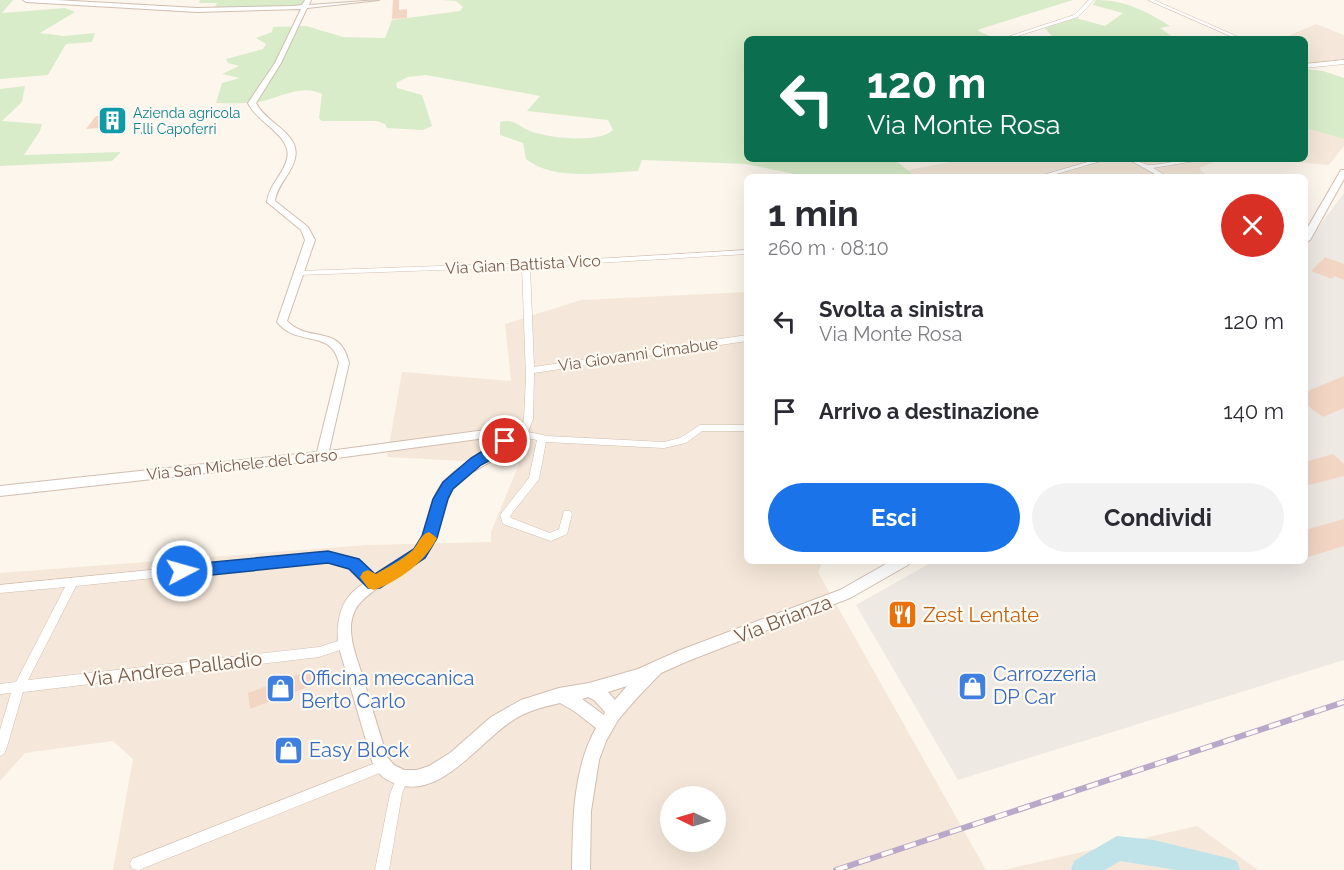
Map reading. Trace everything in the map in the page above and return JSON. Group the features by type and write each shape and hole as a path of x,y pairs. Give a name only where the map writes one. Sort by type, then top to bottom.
{"street":[{"path":"26,0 187,10 376,0"},
{"path":"1012,36 1076,16 1092,0"},
{"path":"1150,0 1234,36"},
{"path":"306,4 278,63 252,103 259,114 291,146 290,160 272,193 271,202 295,219 309,234 309,248 282,322 291,330 334,342 344,354 344,363 322,456"},
{"path":"1308,66 1344,62"},
{"path":"1050,174 1095,162"},
{"path":"1137,162 1160,174"},
{"path":"1148,167 1177,162"},
{"path":"1308,235 1344,172"},
{"name":"Via Gian Battista Vico","path":"299,273 526,265 744,252"},
{"path":"522,434 527,427 529,371 526,265"},
{"name":"Via Giovanni Cimabue","path":"529,371 744,338"},
{"path":"660,668 587,690 534,701 510,713 433,774 415,779 402,778 383,766 345,644 342,626 346,612 358,594 419,553 429,538 438,505 448,485 468,467 503,447 505,439 522,434 542,438 664,445 683,441 700,428 744,428"},
{"name":"Via San Michele del Carso","path":"0,491 322,456 497,433 505,439"},
{"path":"542,438 534,479 506,514 507,521 551,537 562,531 567,514"},
{"path":"0,589 328,557 354,564 374,583"},
{"name":"Via Brianza","path":"660,668 683,656 846,594 898,564"},
{"path":"0,750 19,687 73,582"},
{"name":"Via Andrea Palladio","path":"0,689 319,652 345,644"},
{"path":"581,870 583,800 594,749 604,725 614,710 636,687 660,668"},
{"path":"587,690 600,695 614,710"},
{"path":"559,695 580,706 604,725"},
{"path":"136,864 383,766"},
{"path":"382,870 396,794 402,778"}],"shaded area":[{"path":"1316,24 1344,35 1344,59 1308,65 1308,36 1288,36"},
{"path":"1308,129 1344,139 1344,146 1329,165 1296,162 1308,162"},
{"path":"951,162 1214,162 1199,168 1205,174 891,173"},
{"path":"1344,193 1344,660 958,780 856,605 929,564 1308,564 1308,241"},
{"path":"744,292 744,564 822,564 818,572 986,870 113,870 133,759 113,741 25,753 0,781 0,573 367,545 491,542 491,532 519,464 387,457 402,372 511,381 505,324 581,300"},
{"path":"1197,826 1258,870 1003,870"}],"green space":[{"path":"0,0 13,0 2,13 65,8 75,12 40,33 64,36 95,33 92,42 66,44 48,75 0,79"},
{"path":"200,0 307,0 303,5 295,7 214,9 217,3 199,3"},
{"path":"440,0 1073,0 977,30 990,36 744,36 744,162 898,162 912,174 794,174 746,164 642,160 638,171 580,174 551,171 526,159 523,143 500,135 500,122 512,122 530,131 548,136 585,138 596,137 613,130 608,120 527,111 540,96 426,75 408,77 396,83 397,88 422,95 432,126 423,130 387,128 385,124 377,121 322,121 319,118 322,94 314,91 298,91 258,102 216,103 222,83 240,78 222,74 239,66 228,63 226,59 263,49 266,44 256,38 272,32 273,27 306,26 343,37 385,38 392,20 460,11 463,7 456,1"},
{"path":"1096,0 1116,2 1144,11 1170,26 1160,28 1172,36 1052,36 1045,28 1076,18 1105,26 1123,13 1093,5"},
{"path":"1308,69 1323,71 1344,78 1344,139 1308,129"},
{"path":"25,86 22,102 2,121 42,124 24,155 121,152 112,161 0,166 0,89"}],"building":[{"path":"393,0 399,0 399,10 407,9 407,18 392,19"},
{"name":"Azienda agricola F.lli Capoferri","path":"119,115 112,123 103,124 100,128 86,129 96,116"},
{"path":"1325,257 1344,264 1344,280 1334,276 1332,279 1311,271"},
{"path":"1344,376 1344,408 1323,417 1308,406 1308,391"},
{"path":"1333,454 1344,464 1344,476 1308,485 1308,461"},
{"path":"1344,519 1344,546 1308,557 1308,529"},
{"name":"Officina meccanica Berto Carlo","path":"310,670 313,685 250,709 248,693"}],"waterway":[{"path":"1083,870 1117,848 1154,852 1228,870"}],"railway":[{"path":"836,870 1344,702"}],"slow traffic":[{"path":"368,577 374,583 409,562 419,553 429,538"}],"place":[{"name":"Azienda agricola F.lli Capoferri","path":"112,121"},
{"name":"Zest Lentate","path":"902,615"},
{"name":"Carrozzeria DP Car","path":"972,686"},
{"name":"Officina meccanica Berto Carlo","path":"280,689"},
{"name":"Easy Block","path":"288,750"}],"route":[{"path":"182,571 328,557 354,564 374,583 409,562 419,553 427,543 440,499 448,485 476,461 500,448 505,441"}]}
